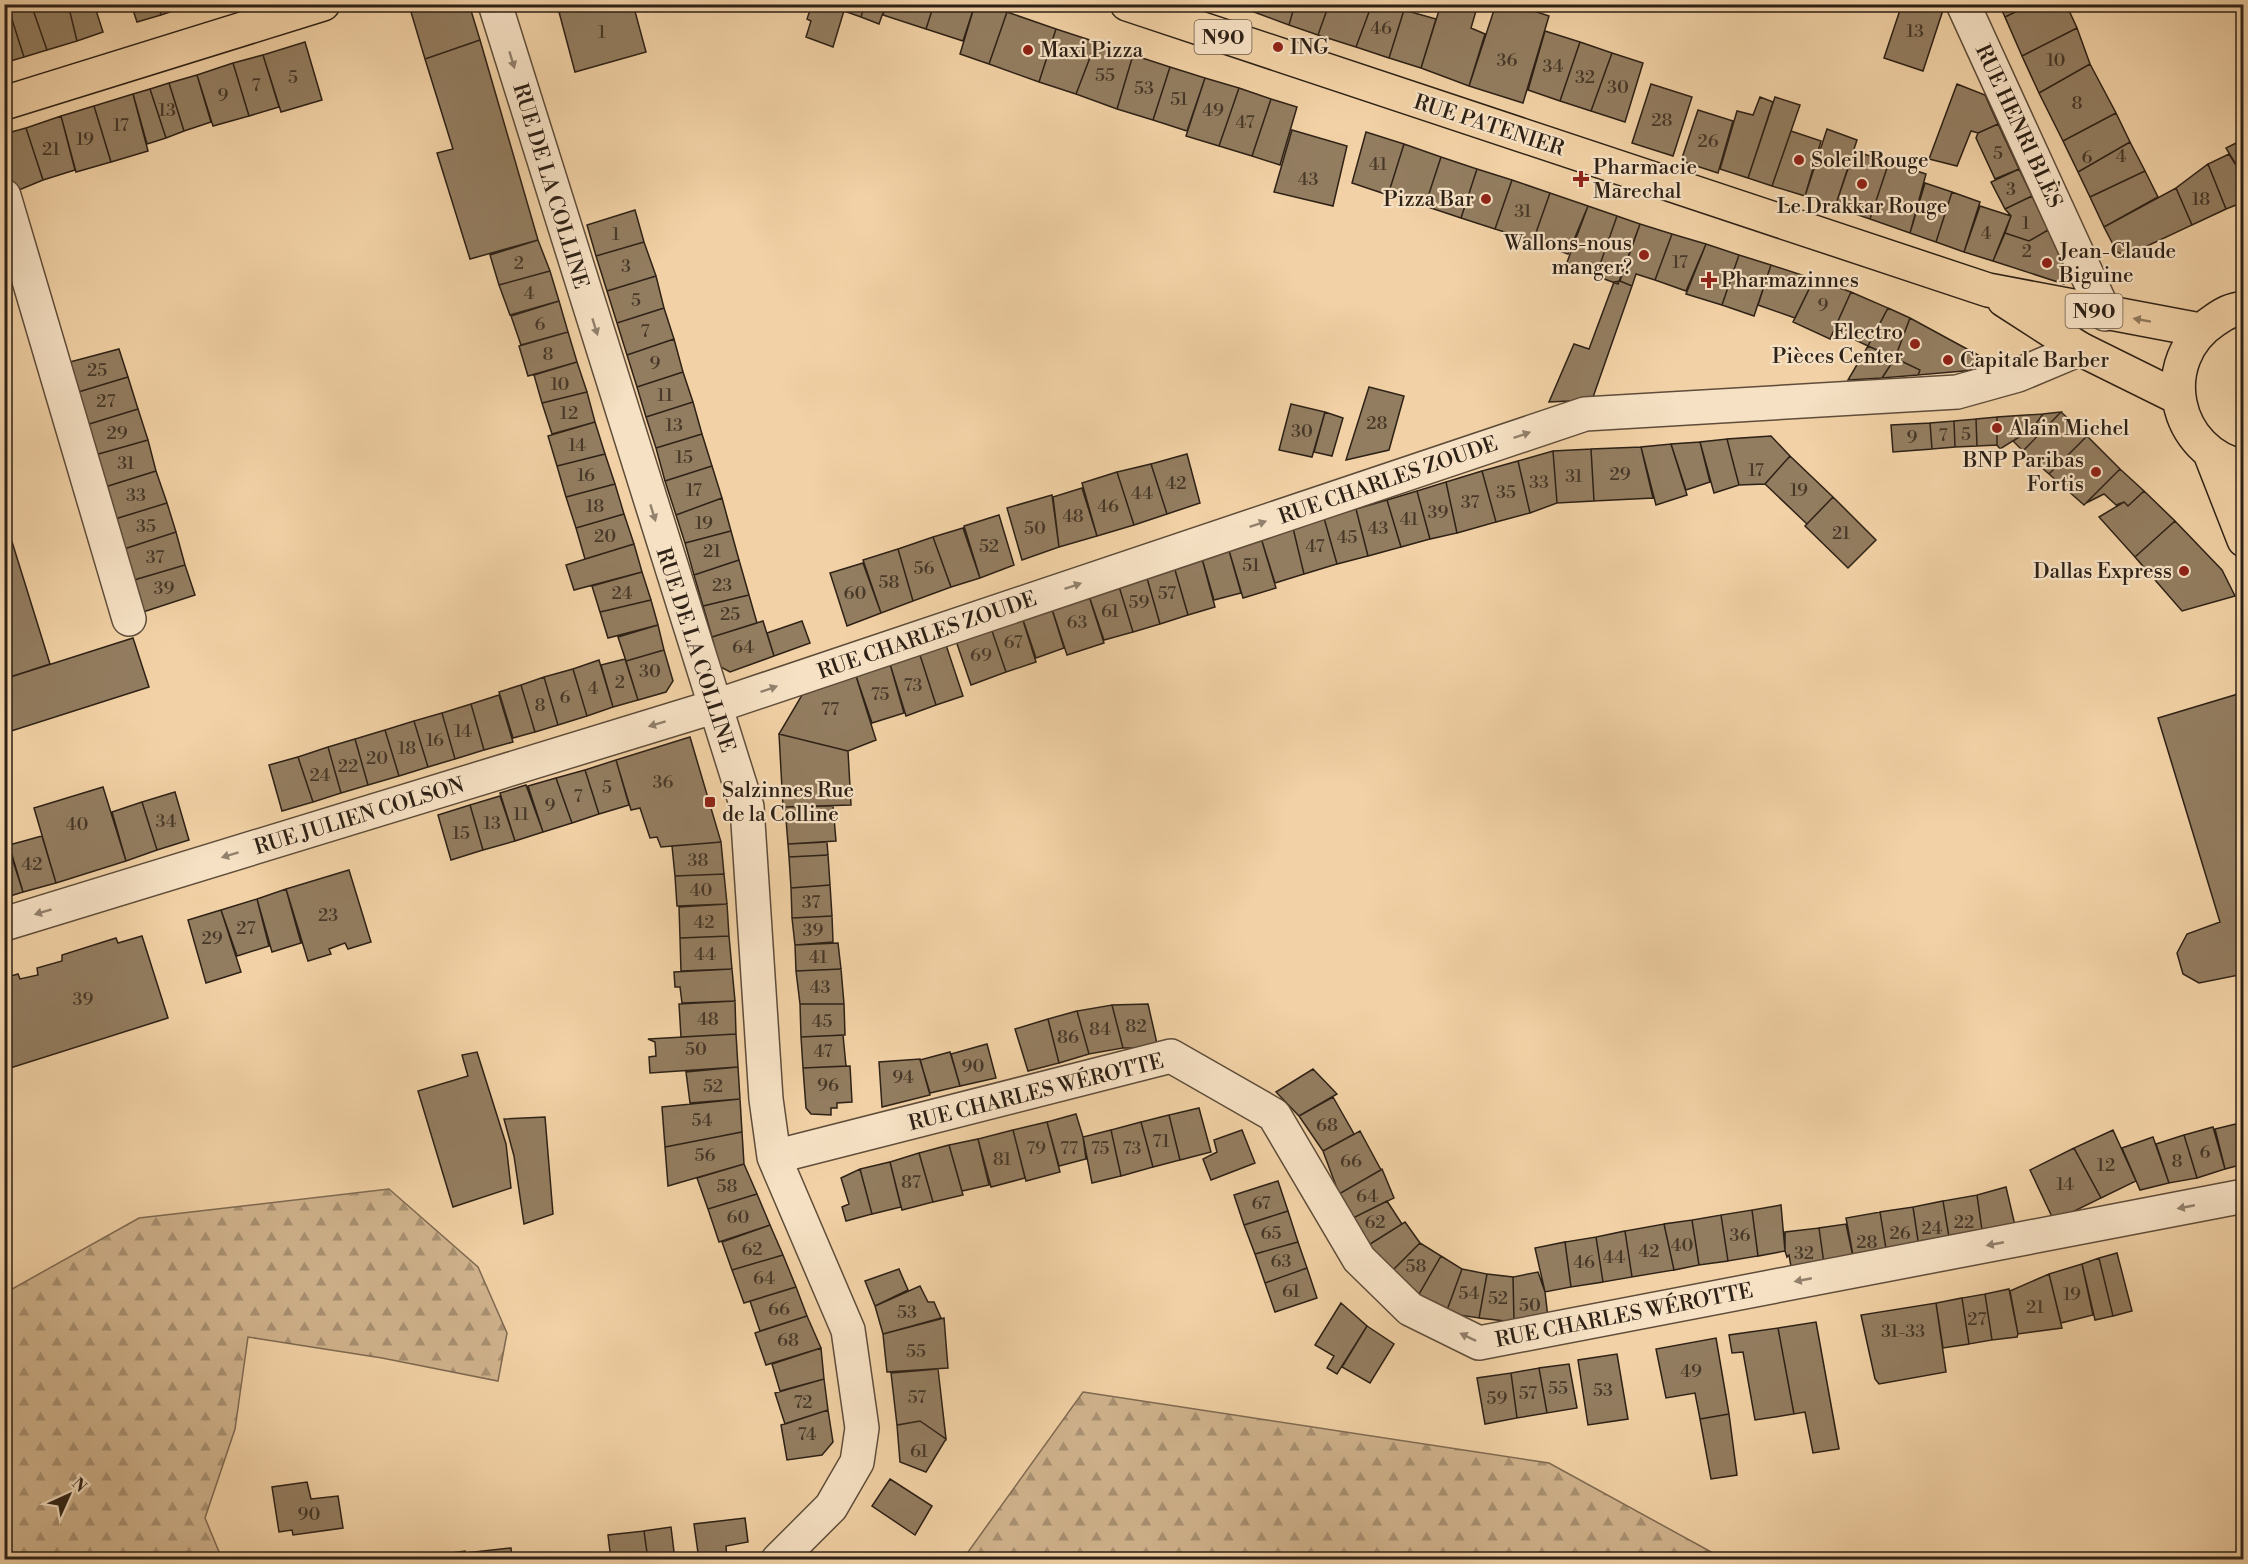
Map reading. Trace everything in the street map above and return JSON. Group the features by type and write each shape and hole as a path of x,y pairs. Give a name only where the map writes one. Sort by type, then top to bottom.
{"main road":[{"path":"4,103 323,4"},
{"name":"RUE PATENIER","path":"1127,4 1988,290 2105,314 2200,330"},
{"name":"RUE PATENIER","path":"1988,290 2080,349 2177,397"},
{"path":"2244,308 2230,310 2200,330 2181,361 2177,397 2192,435 2210,453 2228,464 2244,467"},
{"path":"2210,453 2244,540"}],"street":[{"name":"RUE DE LA COLLINE","path":"495,4 713,707 747,807 766,1099 774,1157 848,1330 862,1428 857,1462 831,1507 778,1560"},
{"name":"RUE HENRI BLÈS","path":"1963,4 2105,314"},
{"path":"4,196 129,619"},
{"name":"RUE CHARLES ZOUDE","path":"713,707 1585,414 1957,392 2018,375 2080,349"},
{"name":"RUE JULIEN COLSON","path":"4,924 713,707"},
{"name":"RUE CHARLES WÉROTTE","path":"774,1157 1171,1056 1274,1115 1359,1258 1410,1310 1479,1343 2244,1196"}],"green space":[{"path":"389,1189 478,1267 507,1333 498,1381 382,1358 248,1337 235,1429 205,1518 222,1559 5,1559 5,1293 139,1218"},
{"path":"1083,1392 1549,1463 1724,1559 963,1559"}],"building":[{"path":"4,4 7,4 24,57 4,63"},
{"path":"31,4 47,50 24,57 8,7"},
{"path":"31,4 68,4 77,41 47,50"},
{"path":"68,4 94,4 103,32 77,41"},
{"path":"95,4 119,4 97,11"},
{"path":"131,4 158,4 161,15 137,22"},
{"path":"158,4 181,4 182,8 161,15"},
{"path":"434,4 469,4 480,40 425,59 411,12"},
{"path":"587,4 633,4 646,52 575,72 559,12"},
{"path":"812,4 846,4 833,47 806,37 811,21 807,19"},
{"path":"846,4 865,4 861,17 844,11"},
{"path":"865,4 886,4 879,24 861,17"},
{"path":"886,4 934,4 926,29 883,15"},
{"path":"934,4 975,4 963,41 926,29"},
{"path":"975,4 1007,12 989,64 960,54"},
{"path":"1230,4 1256,4 1254,12"},
{"path":"1256,4 1295,4 1289,25 1254,12"},
{"path":"1295,4 1320,4 1328,7 1318,35 1289,25"},
{"path":"1329,4 1372,4 1356,47 1318,35"},
{"path":"1372,4 1388,4 1404,10 1389,58 1356,47"},
{"path":"1441,4 1478,4 1471,28 1485,34 1469,86 1421,68"},
{"path":"1496,4 1513,4 1549,16 1523,103 1469,86"},
{"path":"1902,4 1945,4 1923,71 1884,58"},
{"path":"1999,4 2032,4 2005,17"},
{"path":"2032,4 2066,4 2077,28 2022,56 2005,17"},
{"path":"1404,10 1436,19 1421,68 1389,58"},
{"path":"1007,12 1056,29 1039,82 989,64"},
{"path":"2077,28 2090,64 2039,93 2022,56"},
{"path":"1056,29 1096,42 1076,94 1039,82"},
{"path":"1545,31 1580,42 1560,101 1528,90"},
{"path":"480,40 538,240 470,259 437,153 453,149 425,59"},
{"path":"305,42 322,100 281,112 263,55"},
{"path":"1096,42 1133,55 1117,109 1076,94"},
{"path":"1580,42 1612,53 1591,111 1560,101"},
{"path":"1612,53 1643,63 1625,122 1591,111"},
{"path":"263,55 279,107 249,116 233,63"},
{"path":"1133,55 1170,67 1153,120 1117,109"},
{"path":"233,63 249,116 213,126 197,75"},
{"path":"2090,64 2116,113 2063,141 2039,93"},
{"path":"1170,67 1205,78 1187,131 1153,120"},
{"path":"197,75 211,122 184,131 169,83"},
{"path":"1205,78 1239,88 1219,146 1186,136"},
{"path":"169,83 184,131 166,138 150,89"},
{"path":"1651,84 1692,97 1673,156 1632,143"},
{"path":"1957,84 1985,95 1998,124 1978,133 1971,131 1957,166 1929,159"},
{"path":"1239,88 1271,99 1252,156 1219,146"},
{"path":"150,89 166,138 147,144 133,94"},
{"path":"133,94 148,151 111,162 94,106"},
{"path":"1760,97 1773,102 1748,178 1720,169 1737,111 1753,115"},
{"path":"1775,97 1800,105 1772,186 1748,178"},
{"path":"1271,99 1297,107 1280,165 1252,156"},
{"path":"94,106 111,162 76,172 61,116"},
{"path":"1698,110 1733,121 1718,173 1681,161"},
{"path":"2116,113 2130,142 2078,172 2063,141"},
{"path":"61,116 75,170 43,180 26,128"},
{"path":"1998,124 2019,169 1995,179 1976,138 1978,133"},
{"path":"26,128 43,180 7,195 4,134"},
{"path":"1827,129 1857,140 1835,207 1805,196"},
{"path":"1292,130 1347,146 1333,206 1274,192"},
{"path":"1791,131 1821,141 1805,196 1772,186"},
{"path":"1366,132 1404,144 1388,195 1352,183"},
{"path":"2244,139 2244,178 2226,148"},
{"path":"2130,142 2145,171 2090,197 2078,172"},
{"path":"1404,144 1441,157 1425,206 1388,195"},
{"name":"Le Drakkar Rouge","path":"1854,151 1889,162 1870,219 1835,207"},
{"path":"2229,154 2244,178 2244,202 2226,209 2208,164"},
{"path":"1441,157 1477,169 1461,218 1425,206"},
{"path":"1889,162 1926,174 1910,233 1870,219"},
{"path":"2208,164 2226,209 2192,225 2176,188"},
{"path":"1477,169 1512,180 1495,229 1461,218"},
{"path":"2019,169 2032,196 2005,209 1991,182"},
{"path":"2145,171 2158,197 2104,227 2090,197"},
{"path":"1512,180 1550,193 1533,241 1495,229"},
{"path":"1925,183 1952,192 1936,242 1910,233"},
{"path":"2176,188 2192,225 2126,256 2117,252 2104,227"},
{"path":"1952,192 1980,202 1964,252 1936,242"},
{"path":"1550,193 1588,206 1568,254 1533,241"},
{"path":"2032,196 2048,230 2029,241 2005,233 2011,216 2005,209"},
{"path":"1588,206 1617,216 1596,276 1566,265"},
{"path":"1980,206 2011,216 1993,261 1964,252"},
{"path":"635,210 644,242 596,256 587,225"},
{"path":"1617,216 1640,224 1618,284 1596,276"},
{"path":"1640,224 1672,234 1655,280 1636,274 1632,286 1620,281"},
{"path":"2048,230 2069,277 2064,284 1993,261 2005,233 2029,241"},
{"path":"1672,234 1706,244 1686,291 1655,280"},
{"path":"538,240 550,271 499,285 490,255"},
{"path":"644,242 656,276 607,291 596,256"},
{"path":"1706,244 1739,255 1722,305 1686,294"},
{"path":"1739,255 1771,265 1754,316 1722,305"},
{"path":"1771,265 1814,279 1795,318 1758,305"},
{"path":"550,271 559,301 510,315 499,285"},
{"path":"656,276 664,308 617,323 607,291"},
{"path":"1814,279 1851,292 1830,339 1793,322"},
{"path":"1620,281 1632,286 1592,400 1549,402 1574,344 1589,349 1614,282"},
{"path":"1851,292 1888,308 1868,346 1834,330"},
{"path":"559,301 568,332 521,345 511,316"},
{"path":"664,308 674,339 627,355 617,323"},
{"path":"1888,308 1910,318 1895,358 1868,346"},
{"path":"1910,318 1978,355 1975,370 1918,375 1920,370 1895,358"},
{"path":"568,332 577,362 528,376 519,346"},
{"path":"674,339 683,372 637,387 627,355"},
{"path":"1868,346 1895,358 1882,378 1848,380"},
{"path":"119,349 128,377 75,393 66,363"},
{"path":"1895,358 1920,370 1918,375 1882,378"},
{"path":"577,362 587,392 542,403 534,375"},
{"path":"683,372 693,402 646,417 637,387"},
{"path":"128,377 138,409 86,425 75,393"},
{"path":"1369,387 1404,396 1389,450 1346,460"},
{"path":"587,392 595,422 552,434 542,403"},
{"path":"693,402 702,434 656,448 646,417"},
{"path":"1291,404 1325,412 1312,457 1279,450"},
{"path":"138,409 148,440 95,455 86,425"},
{"path":"1325,412 1343,418 1332,456 1314,452"},
{"path":"2061,412 2023,451 2013,441 2032,429 2043,414"},
{"path":"2061,412 2087,436 2049,474 2023,451"},
{"path":"2043,414 2032,429 2000,449 1997,445 1997,417"},
{"path":"1997,417 1997,445 1977,446 1976,419"},
{"path":"1976,419 1977,446 1955,447 1954,421"},
{"path":"1954,421 1955,447 1932,449 1930,423"},
{"path":"595,422 605,454 557,466 548,436"},
{"path":"1930,423 1932,449 1893,452 1891,425"},
{"path":"702,434 712,466 665,481 656,448"},
{"path":"1771,436 1790,456 1765,484 1739,485 1727,439"},
{"path":"2087,436 2120,469 2084,505 2049,474"},
{"path":"1727,439 1739,485 1714,493 1700,442"},
{"path":"148,440 156,471 105,487 95,455"},
{"path":"1700,442 1710,482 1686,490 1671,444"},
{"path":"1671,444 1687,495 1656,505 1641,447"},
{"path":"1641,447 1653,498 1594,501 1591,449"},
{"path":"1591,449 1594,501 1557,503 1553,451"},
{"path":"1553,451 1557,503 1530,513 1518,461"},
{"path":"605,454 615,484 566,497 557,466"},
{"path":"1187,454 1200,503 1167,514 1151,464"},
{"path":"1790,456 1833,497 1807,524 1765,484"},
{"path":"1518,461 1530,513 1496,522 1482,471"},
{"path":"1151,464 1167,514 1134,525 1117,472"},
{"path":"712,466 722,498 676,515 665,481"},
{"path":"2120,469 2144,491 2128,506 2124,502 2116,505 2104,494 2086,503"},
{"path":"156,471 167,503 115,519 105,487"},
{"path":"1482,471 1496,522 1457,533 1446,482"},
{"path":"1117,472 1134,525 1097,536 1082,483"},
{"path":"1446,482 1457,533 1430,539 1417,491"},
{"path":"615,484 624,514 576,528 566,497"},
{"path":"1082,488 1097,536 1059,547 1053,497"},
{"path":"1417,491 1430,539 1401,547 1387,500"},
{"path":"2144,491 2175,521 2135,557 2099,517 2124,502 2128,506"},
{"path":"1052,495 1059,547 1022,560 1007,508"},
{"path":"1833,497 1876,540 1848,568 1805,526"},
{"path":"722,498 731,531 685,543 676,515"},
{"path":"1387,500 1401,547 1368,556 1356,509"},
{"path":"167,503 176,532 124,549 115,519"},
{"path":"1356,509 1368,556 1337,564 1324,518"},
{"path":"624,514 634,544 585,559 576,528"},
{"path":"999,515 1014,565 980,578 964,526"},
{"path":"4,516 50,664 4,679"},
{"path":"1324,518 1337,564 1304,574 1293,528"},
{"path":"2175,521 2222,570 2235,596 2182,611 2135,557"},
{"path":"963,528 980,578 951,587 933,537"},
{"path":"1293,528 1304,574 1275,583 1261,538"},
{"path":"731,531 739,560 694,575 685,543"},
{"path":"176,532 185,565 134,580 124,549"},
{"path":"933,537 951,587 913,601 898,549"},
{"path":"1261,538 1276,588 1243,598 1228,547"},
{"path":"634,544 642,572 574,590 566,565"},
{"path":"1228,547 1241,593 1214,600 1201,555"},
{"path":"898,549 913,601 881,613 863,560"},
{"path":"1201,555 1215,607 1188,615 1173,563"},
{"path":"739,560 749,595 703,606 694,575"},
{"path":"863,563 881,613 847,626 830,573"},
{"path":"1173,563 1188,615 1160,624 1145,571"},
{"path":"185,565 195,595 143,612 134,580"},
{"path":"1145,571 1160,624 1133,632 1117,580"},
{"path":"642,572 651,600 600,612 592,586"},
{"path":"1117,580 1133,632 1104,640 1087,590"},
{"path":"1087,590 1104,643 1067,655 1050,603"},
{"path":"749,595 757,623 712,637 703,606"},
{"path":"651,600 658,625 608,638 600,612"},
{"path":"1050,603 1064,648 1036,658 1021,614"},
{"path":"1021,614 1036,662 1006,672 990,625"},
{"path":"763,621 774,656 730,672 719,666 712,637"},
{"path":"802,621 810,643 774,656 767,633"},
{"path":"658,625 664,650 626,661 618,637"},
{"path":"990,625 1006,672 971,685 955,638"},
{"path":"133,638 149,687 5,733 4,679"},
{"path":"945,642 963,696 936,705 919,652"},
{"path":"664,650 673,681 666,692 638,700 626,661"},
{"path":"919,652 936,705 906,716 890,664"},
{"path":"625,659 638,700 613,707 601,665"},
{"path":"599,660 613,707 587,716 573,669"},
{"path":"890,664 904,713 872,723 856,676"},
{"path":"573,669 587,716 558,725 544,677"},
{"path":"856,676 876,740 848,751 779,734 802,695"},
{"path":"544,677 558,725 535,732 521,685"},
{"path":"521,685 535,732 513,738 499,692"},
{"path":"2238,694 2244,712 2244,974 2199,983 2183,974 2177,953 2187,934 2220,922 2158,718"},
{"path":"499,695 513,742 484,750 471,704"},
{"path":"471,704 484,750 455,759 442,713"},
{"path":"442,713 455,759 428,767 414,721"},
{"path":"414,721 428,767 399,776 385,730"},
{"path":"385,730 399,776 368,785 355,739"},
{"path":"779,734 848,751 851,805 783,807"},
{"path":"690,737 721,842 661,847 657,837 650,838 640,808 631,810 616,760"},
{"path":"355,739 368,785 341,793 328,747"},
{"path":"328,747 341,793 313,802 298,757"},
{"path":"298,757 313,802 282,811 269,765"},
{"path":"616,760 629,805 599,814 585,770"},
{"path":"585,770 599,814 572,823 556,778"},
{"path":"556,778 572,823 543,832 528,786"},
{"path":"526,785 543,832 515,841 500,793"},
{"path":"103,787 126,861 56,883 34,808"},
{"path":"175,792 189,840 157,850 142,802"},
{"path":"500,796 515,841 483,850 470,805"},
{"path":"142,802 157,850 126,861 112,812"},
{"path":"470,805 483,850 451,860 438,815"},
{"path":"833,806 836,841 788,844 785,807"},
{"path":"4,833 23,892 4,898"},
{"path":"42,836 56,883 23,892 9,845"},
{"path":"721,842 724,874 675,876 672,846"},
{"path":"827,842 828,855 789,857 788,844"},
{"path":"828,855 830,885 791,888 789,857"},
{"path":"349,870 371,942 348,949 345,943 329,949 331,954 308,961 286,889"},
{"path":"724,874 727,904 677,906 675,876"},
{"path":"830,885 832,916 792,918 791,888"},
{"path":"286,889 301,943 272,952 257,899"},
{"path":"257,899 269,946 237,956 221,910"},
{"path":"727,904 729,936 680,938 679,907"},
{"path":"221,910 241,972 206,983 188,920"},
{"path":"832,916 833,942 795,945 792,918"},
{"path":"142,936 168,1018 4,1070 4,978 18,974 20,979 38,975 37,968 62,961 62,955 116,938 118,943"},
{"path":"729,936 732,969 681,971 680,938"},
{"path":"838,943 841,969 796,971 795,945"},
{"path":"732,969 735,1001 682,1003 680,987 675,987 674,972"},
{"path":"841,969 844,1004 800,1004 796,971"},
{"path":"735,1001 736,1034 681,1037 679,1004"},
{"path":"800,1004 844,1004 845,1035 801,1037"},
{"path":"1148,1004 1158,1048 1123,1048 1112,1005"},
{"path":"1112,1005 1123,1048 1089,1054 1077,1011"},
{"path":"1077,1011 1089,1054 1059,1063 1048,1019"},
{"path":"1048,1019 1059,1063 1028,1071 1015,1029"},
{"path":"736,1034 738,1067 650,1073 649,1057 656,1056 655,1042 648,1039"},
{"path":"843,1035 846,1066 803,1068 801,1037"},
{"path":"987,1044 996,1078 960,1086 951,1054"},
{"path":"477,1052 506,1144 511,1188 453,1207 418,1091 468,1076 462,1055"},
{"path":"950,1052 960,1086 930,1093 920,1060"},
{"path":"920,1059 930,1095 882,1107 879,1062"},
{"path":"850,1066 852,1102 837,1103 837,1108 831,1108 831,1115 811,1114 806,1108 803,1068"},
{"path":"738,1067 740,1099 690,1103 686,1072"},
{"path":"1313,1069 1337,1094 1299,1116 1276,1092"},
{"path":"1333,1097 1354,1134 1323,1151 1299,1116"},
{"path":"740,1099 742,1132 665,1147 662,1107"},
{"path":"1199,1108 1211,1152 1180,1160 1169,1115"},
{"path":"1076,1114 1083,1137 1086,1159 1059,1166 1047,1122"},
{"path":"1169,1115 1180,1160 1153,1167 1141,1122"},
{"path":"545,1117 553,1214 524,1224 514,1156 504,1119"},
{"path":"1047,1122 1060,1172 1026,1181 1013,1130"},
{"path":"1141,1122 1153,1167 1121,1176 1111,1130"},
{"path":"2244,1122 2244,1164 2225,1169 2215,1129"},
{"path":"2213,1127 2225,1169 2197,1178 2184,1135"},
{"path":"1013,1130 1025,1178 991,1187 978,1139"},
{"path":"1111,1130 1121,1176 1092,1183 1083,1137"},
{"path":"1242,1130 1255,1163 1211,1180 1203,1159 1217,1152 1214,1140"},
{"path":"2113,1130 2136,1181 2101,1198 2074,1148"},
{"path":"1360,1131 1381,1170 1339,1194 1323,1151"},
{"path":"742,1132 744,1164 668,1186 665,1147"},
{"path":"2184,1135 2197,1178 2169,1183 2156,1144"},
{"path":"2153,1137 2169,1183 2140,1190 2122,1148"},
{"path":"978,1139 989,1185 962,1191 949,1145"},
{"path":"949,1145 963,1195 933,1202 919,1153"},
{"path":"2074,1148 2101,1198 2054,1221 2030,1170"},
{"path":"919,1153 933,1202 902,1210 890,1162"},
{"path":"890,1162 901,1207 872,1214 860,1169"},
{"path":"744,1164 757,1194 708,1209 697,1178"},
{"path":"860,1169 872,1214 846,1221 842,1207 849,1204 841,1178"},
{"path":"1382,1169 1394,1198 1349,1220 1339,1194"},
{"path":"1278,1181 1288,1211 1244,1225 1234,1195"},
{"path":"2006,1187 2017,1234 1984,1244 1977,1195"},
{"path":"757,1194 770,1225 719,1242 708,1209"},
{"path":"1977,1195 1984,1244 1951,1249 1943,1201"},
{"path":"1387,1201 1402,1224 1367,1246 1349,1220"},
{"path":"1943,1201 1951,1249 1920,1254 1913,1207"},
{"path":"1781,1205 1785,1251 1758,1256 1752,1210"},
{"path":"1913,1207 1920,1254 1888,1261 1880,1212"},
{"path":"1752,1210 1758,1256 1728,1261 1721,1215"},
{"path":"1288,1211 1298,1242 1255,1254 1244,1225"},
{"path":"1880,1212 1888,1261 1855,1266 1846,1218"},
{"path":"1721,1215 1728,1261 1699,1265 1692,1220"},
{"path":"1692,1220 1699,1265 1674,1270 1664,1224"},
{"path":"1405,1222 1420,1243 1387,1276 1367,1246"},
{"path":"1664,1224 1674,1270 1632,1277 1625,1231"},
{"path":"1846,1224 1855,1266 1825,1271 1819,1228"},
{"path":"770,1225 783,1255 732,1270 722,1242"},
{"path":"1819,1228 1825,1271 1793,1278 1789,1255 1787,1257 1785,1251 1785,1232"},
{"path":"1625,1231 1632,1277 1603,1282 1596,1237"},
{"path":"1596,1237 1603,1282 1571,1287 1565,1242"},
{"path":"1298,1242 1307,1268 1265,1283 1255,1254"},
{"path":"1565,1242 1571,1287 1545,1292 1535,1248"},
{"path":"1420,1243 1441,1256 1418,1296 1387,1276"},
{"path":"2117,1253 2132,1311 2113,1316 2099,1258"},
{"path":"783,1255 796,1287 744,1303 732,1270"},
{"path":"1441,1256 1462,1269 1446,1313 1418,1296"},
{"path":"2099,1258 2113,1316 2095,1320 2082,1264"},
{"path":"2082,1264 2093,1315 2061,1323 2049,1274"},
{"path":"1307,1268 1317,1298 1275,1312 1265,1283"},
{"path":"899,1269 908,1290 875,1306 865,1281"},
{"path":"1462,1269 1487,1274 1479,1318 1446,1313"},
{"path":"1538,1272 1545,1292 1548,1318 1514,1322 1513,1277"},
{"path":"1487,1274 1513,1277 1514,1322 1479,1318"},
{"path":"2049,1274 2062,1328 2018,1334 2010,1291"},
{"path":"920,1286 928,1302 934,1302 941,1318 883,1334 875,1306"},
{"path":"796,1287 807,1316 760,1331 750,1301"},
{"path":"2009,1289 2017,1337 1992,1340 1985,1294"},
{"path":"1985,1294 1992,1340 1969,1344 1962,1298"},
{"path":"1962,1298 1969,1344 1943,1348 1936,1303"},
{"path":"1341,1303 1367,1326 1337,1374 1327,1368 1334,1356 1315,1345"},
{"path":"1936,1303 1946,1372 1879,1384 1875,1379 1861,1315"},
{"path":"807,1316 821,1348 766,1365 755,1333"},
{"path":"944,1318 948,1368 887,1372 883,1334"},
{"path":"1816,1322 1839,1449 1813,1453 1805,1412 1794,1414 1778,1328"},
{"path":"1367,1326 1394,1344 1370,1383 1342,1367"},
{"path":"1778,1328 1794,1414 1755,1420 1743,1352 1732,1353 1729,1335"},
{"path":"1716,1338 1729,1414 1700,1419 1695,1393 1666,1398 1656,1349"},
{"path":"821,1348 824,1379 780,1391 772,1364"},
{"path":"1617,1354 1628,1419 1588,1425 1578,1360"},
{"path":"1569,1364 1577,1408 1547,1413 1539,1368"},
{"path":"1539,1368 1547,1413 1517,1418 1511,1373"},
{"path":"938,1369 946,1439 920,1421 897,1425 891,1373"},
{"path":"1511,1373 1517,1418 1485,1424 1477,1378"},
{"path":"824,1379 828,1410 785,1424 775,1393"},
{"path":"828,1410 833,1442 822,1455 787,1460 781,1425"},
{"path":"1729,1414 1737,1475 1711,1479 1700,1419"},
{"path":"920,1421 946,1439 926,1472 900,1462 897,1425"},
{"path":"890,1479 932,1506 915,1535 872,1506"},
{"path":"307,1482 311,1499 338,1496 343,1528 293,1535 292,1530 279,1532 272,1487"},
{"path":"745,1518 748,1542 726,1546 727,1560 699,1560 694,1524"},
{"path":"671,1527 675,1560 648,1560 644,1531"},
{"path":"644,1531 648,1560 611,1560 608,1535"},
{"path":"511,1548 512,1560 399,1560 465,1551 465,1553"}],"place":[{"name":"ING","path":"1278,47"},
{"name":"Maxi Pizza","path":"1028,50"},
{"name":"Soleil Rouge","path":"1799,160"},
{"name":"Pharmacie Marechal","path":"1581,179"},
{"name":"Le Drakkar Rouge","path":"1862,184"},
{"name":"Pizza Bar","path":"1486,199"},
{"name":"Wallons-nous manger?","path":"1644,255"},
{"name":"Jean-Claude Biguine","path":"2047,263"},
{"name":"Pharmazinnes","path":"1709,280"},
{"name":"Electro Pièces Center","path":"1915,344"},
{"name":"Capitale Barber","path":"1948,360"},
{"name":"Alain Michel","path":"1997,428"},
{"name":"BNP Paribas Fortis","path":"2096,472"},
{"name":"Dallas Express","path":"2184,571"},
{"name":"Salzinnes Rue de la Colline","path":"710,802"}]}
